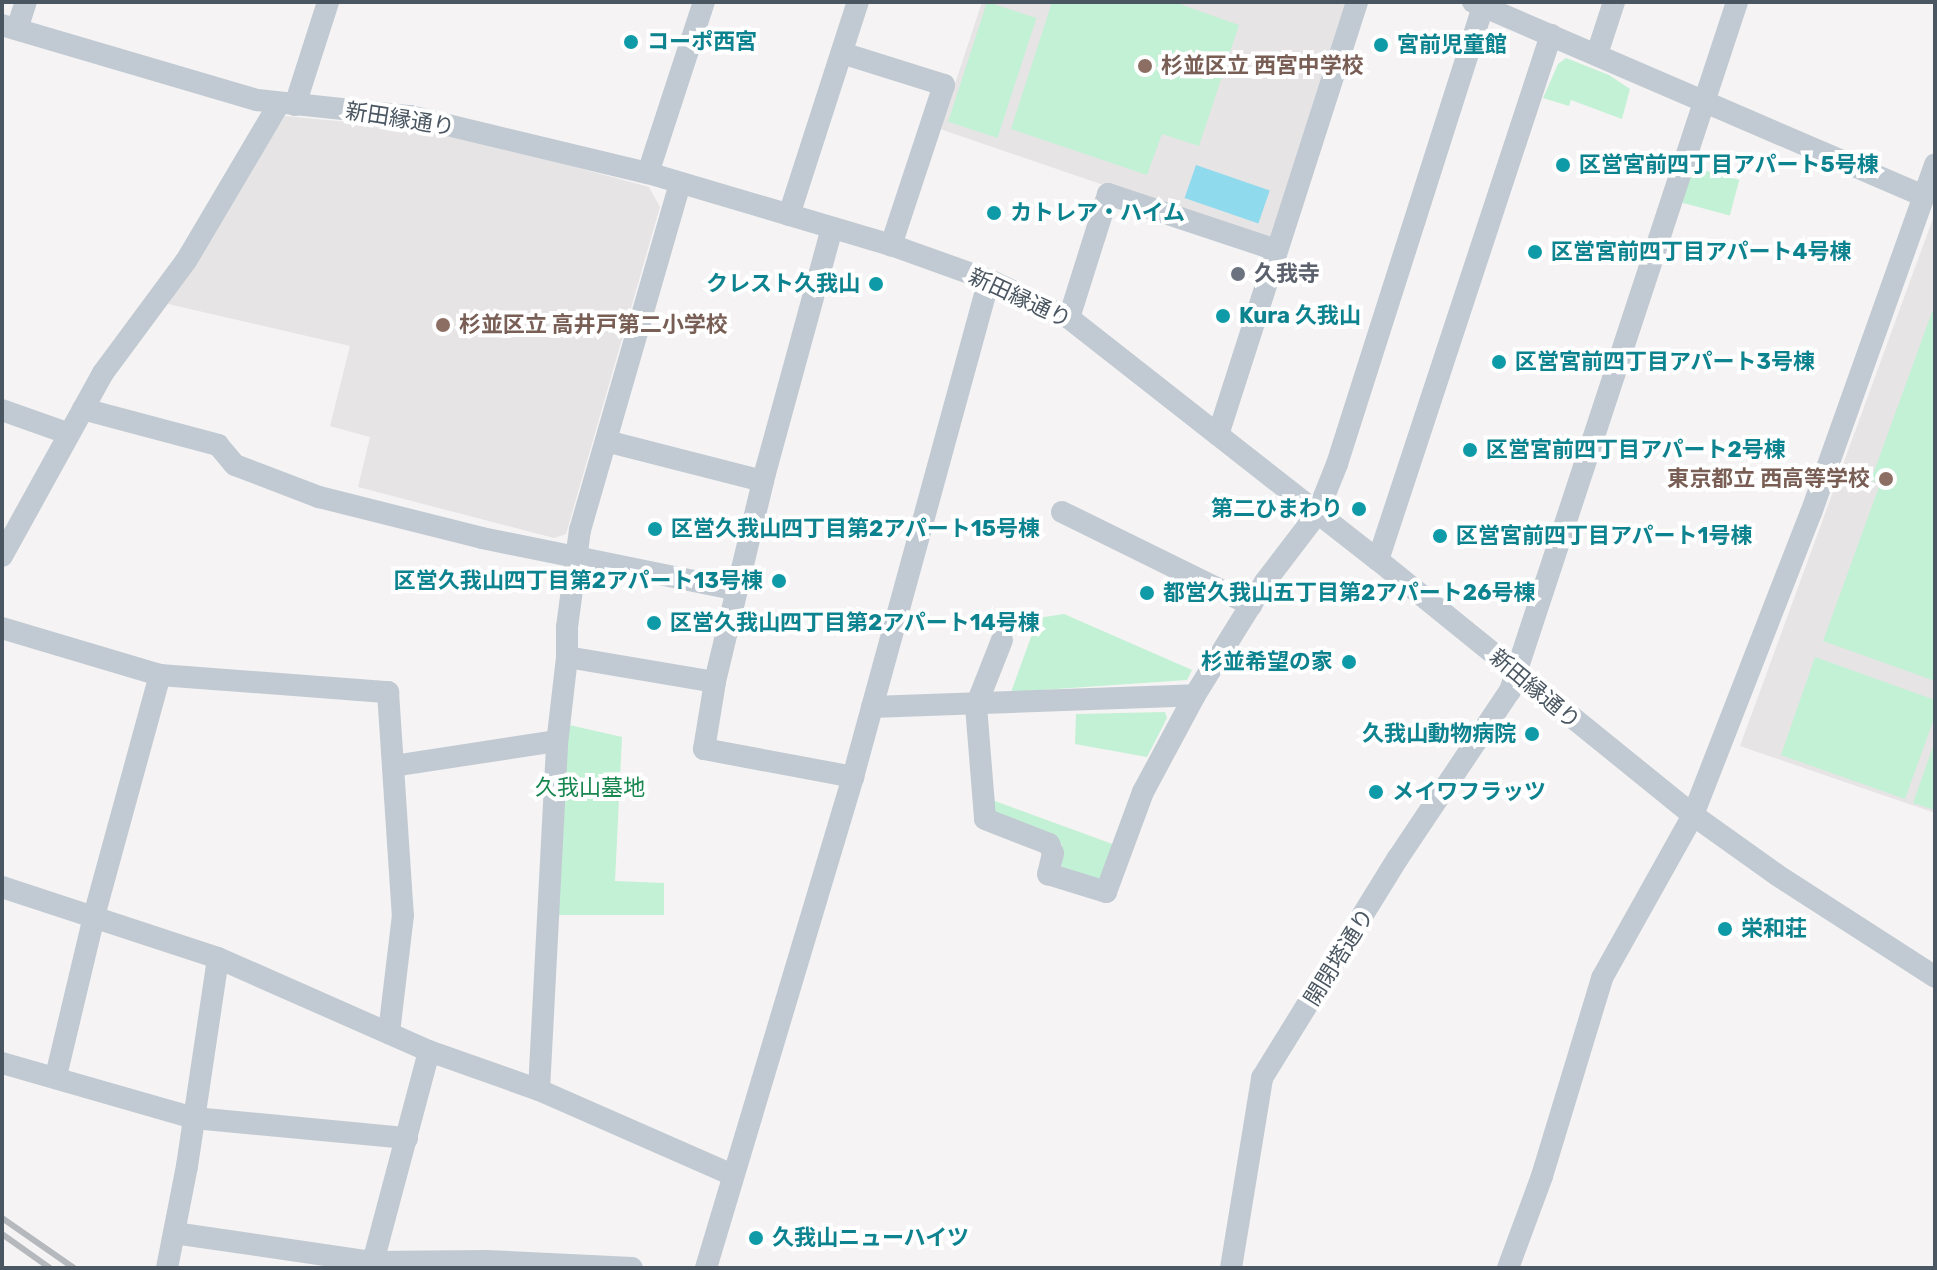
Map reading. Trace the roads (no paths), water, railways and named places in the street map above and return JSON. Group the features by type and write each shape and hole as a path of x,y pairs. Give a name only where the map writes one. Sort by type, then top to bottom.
{"street":[{"path":"9,27 26,2"},
{"path":"2,556 67,433 126,338 186,261 287,105 328,2"},
{"path":"648,173 704,2"},
{"path":"789,215 858,2"},
{"path":"1218,435 1357,2"},
{"path":"1597,54 1614,2"},
{"name":"開閉塔通り","path":"1231,1268 1262,1078 1371,907 1398,858 1510,691 1737,2"},
{"path":"1002,640 976,706 985,819 1049,844 1053,853 1048,874 1106,892 1143,792 1195,695 1251,605 1317,514 1337,464 1480,3 1924,196"},
{"name":"新田縁通り","path":"9,27 287,105 410,116 648,173 891,245 989,280 1069,318 1378,560 1693,815 1777,875 1935,977"},
{"path":"1378,560 1551,35"},
{"path":"842,53 944,85 891,245"},
{"path":"1508,1268 1542,1176 1602,978 1693,815 1811,513 1935,164"},
{"path":"539,1090 557,741 576,558 680,183"},
{"path":"1069,318 1108,194 1276,250"},
{"path":"832,228 763,481 715,682 704,749 853,777"},
{"path":"706,1268 853,777 989,280"},
{"path":"83,409 218,445 235,465 319,497 576,558 737,590"},
{"path":"2,410 67,433"},
{"path":"606,441 763,481"},
{"path":"1062,512 1251,605"},
{"path":"2,628 160,675 388,692 403,915 389,1033"},
{"path":"567,657 715,682"},
{"path":"56,1076 94,916 160,675"},
{"path":"872,707 976,706 1195,695"},
{"path":"393,766 557,741"},
{"path":"2,887 218,958 429,1051 539,1090 733,1175"},
{"path":"167,1268 218,958"},
{"path":"373,1262 429,1051"},
{"path":"2,1063 194,1118 407,1138"},
{"path":"174,1233 373,1262 486,1261 618,1267"}],"water":[{"path":"1196,165 1270,190 1258,223 1185,198"}],"railway":[{"path":"2,1218 74,1268"},
{"path":"2,1234 50,1268"}],"place":[{"name":"コーポ西宮","path":"631,42"},
{"name":"宮前児童館","path":"1381,45"},
{"name":"杉並区立 西宮中学校","path":"1145,66"},
{"name":"区営宮前四丁目アパート5号棟","path":"1563,165"},
{"name":"カトレア・ハイム","path":"994,213"},
{"name":"区営宮前四丁目アパート4号棟","path":"1535,252"},
{"name":"久我寺","path":"1238,274"},
{"name":"クレスト久我山","path":"876,284"},
{"name":"Kura 久我山","path":"1223,316"},
{"name":"杉並区立 高井戸第二小学校","path":"443,325"},
{"name":"区営宮前四丁目アパート3号棟","path":"1499,362"},
{"name":"区営宮前四丁目アパート2号棟","path":"1470,450"},
{"name":"東京都立 西高等学校","path":"1886,479"},
{"name":"第二ひまわり","path":"1359,509"},
{"name":"区営久我山四丁目第2アパート15号棟","path":"655,529"},
{"name":"区営宮前四丁目アパート1号棟","path":"1440,536"},
{"name":"区営久我山四丁目第2アパート13号棟","path":"779,581"},
{"name":"都営久我山五丁目第2アパート26号棟","path":"1147,593"},
{"name":"区営久我山四丁目第2アパート14号棟","path":"654,623"},
{"name":"杉並希望の家","path":"1349,662"},
{"name":"久我山動物病院","path":"1532,734"},
{"name":"メイワフラッツ","path":"1376,792"},
{"name":"栄和荘","path":"1725,929"},
{"name":"久我山ニューハイツ","path":"756,1238"}],"park label":[{"name":"久我山墓地","path":"590,788"}]}
